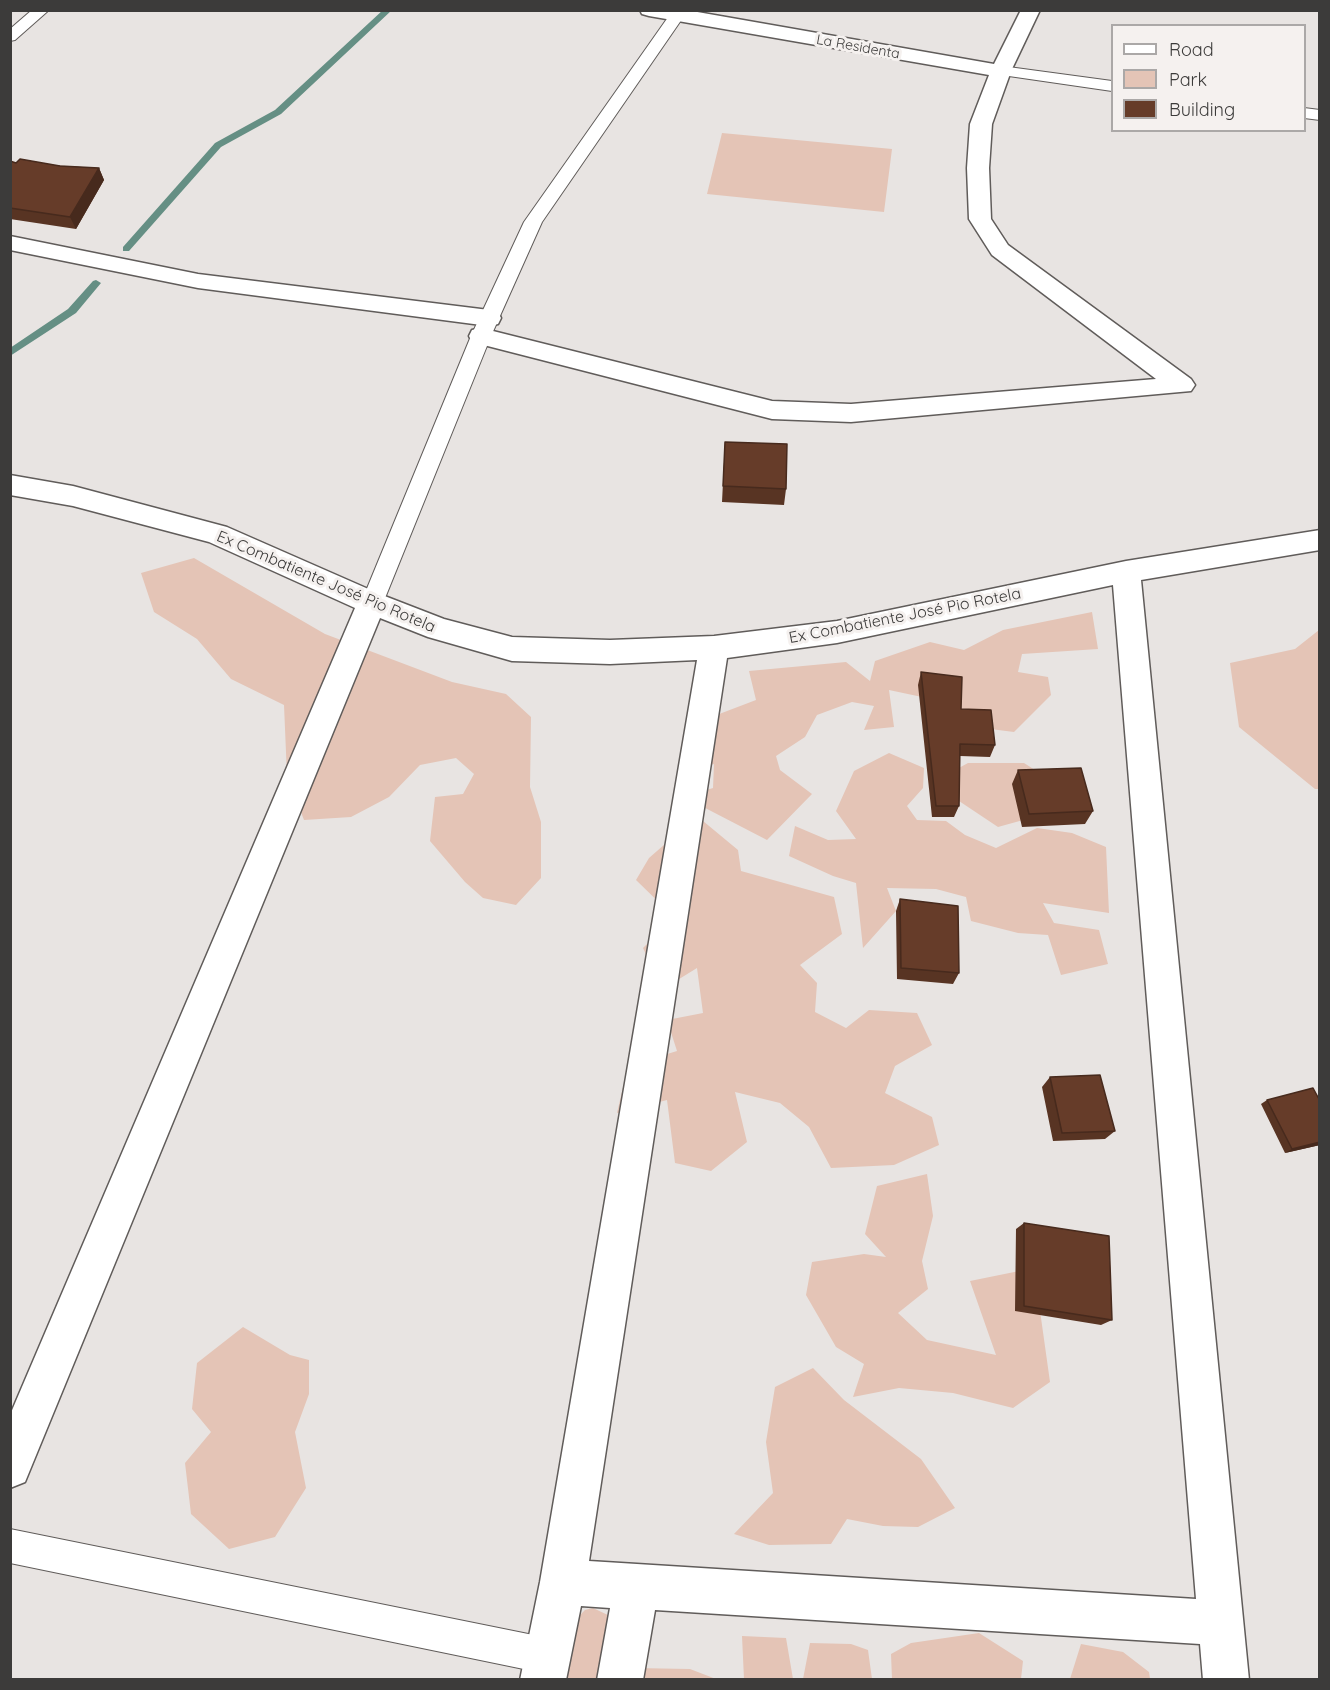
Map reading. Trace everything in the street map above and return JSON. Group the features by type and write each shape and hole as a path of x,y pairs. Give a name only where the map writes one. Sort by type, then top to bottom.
{"street":[{"name":"La Residenta","path":"649,10 1001,71"},
{"path":"10,243 198,281 485,327 772,410 851,413 1182,385 1000,250 980,219 978,168 981,124 1001,71 1031,10"},
{"name":"Ex Combatiente José Pio Rotela","path":"10,486 73,496 217,534 372,603 438,629 512,650 610,652 714,648 837,632 1126,572 1320,540"},
{"path":"1126,572 1226,1680"},
{"path":"10,1467 372,603"},
{"path":"546,1668 563,1582 714,648"},
{"path":"563,1582 1222,1623"},
{"path":"620,1680 638,1586"}],"lane":[{"path":"10,37 42,10"},
{"path":"372,603 485,327 533,222 676,16"},
{"path":"1001,71 1111,86"},
{"path":"10,1546 546,1668"}],"green space":[{"path":"722,133 892,149 884,212 707,194"},
{"path":"194,558 325,634 452,682 506,694 531,717 530,787 541,822 541,878 516,905 483,898 465,882 430,841 435,797 463,794 474,774 456,758 420,765 389,797 351,817 304,820 287,776 284,705 231,679 197,639 154,612 141,573"},
{"path":"1092,612 1098,649 1022,654 1018,672 1048,677 1051,695 1014,732 967,726 922,697 889,690 894,727 864,730 874,706 852,702 817,715 805,737 776,756 780,770 812,794 767,840 684,797 713,788 714,764 682,774 683,737 714,716 756,700 749,671 846,662 870,681 875,661 930,642 964,650 1003,630"},
{"path":"1319,630 1320,789 1315,789 1239,727 1230,663 1295,649"},
{"path":"889,753 924,768 923,788 907,806 917,820 946,821 965,835 996,848 1037,828 1072,833 1106,847 1109,913 1043,903 1054,923 1099,930 1108,964 1061,975 1048,935 1018,933 971,921 966,897 936,889 887,888 896,911 863,948 856,883 833,876 789,856 795,826 828,840 856,839 836,811 854,771"},
{"path":"968,763 1024,763 1057,784 1034,817 998,827 959,801 944,776"},
{"path":"697,816 738,850 741,871 834,897 842,934 800,965 817,983 815,1012 846,1028 869,1010 917,1013 932,1045 895,1066 885,1093 932,1117 939,1145 894,1165 831,1168 809,1127 780,1103 735,1092 747,1142 711,1171 675,1163 667,1100 617,1113 628,1066 677,1051 667,1020 703,1013 697,968 663,989 643,948 674,917 636,880 649,858"},
{"path":"927,1174 933,1216 922,1261 928,1289 898,1313 927,1340 996,1355 970,1281 1034,1268 1050,1382 1013,1408 953,1393 899,1388 853,1397 864,1364 836,1347 806,1295 812,1262 864,1254 886,1257 865,1234 877,1186"},
{"path":"243,1327 290,1355 309,1360 309,1394 295,1432 306,1488 275,1537 229,1549 191,1514 185,1463 211,1432 192,1409 197,1363"},
{"path":"813,1368 844,1400 921,1459 955,1508 918,1527 883,1526 847,1519 831,1544 769,1545 734,1534 773,1493 766,1442 775,1387"},
{"path":"593,1608 610,1616 600,1679 565,1680 578,1617 585,1610"},
{"path":"979,1633 1023,1661 1021,1679 892,1679 891,1654 911,1643"},
{"path":"742,1636 786,1638 793,1679 744,1679"},
{"path":"810,1643 851,1644 868,1650 872,1679 803,1679"},
{"path":"1081,1644 1123,1652 1149,1672 1150,1679 1070,1679"},
{"path":"634,1668 690,1669 716,1679 637,1679"}],"building":[{"path":"20,159 60,166 99,168 70,217 10,208 10,161 16,163"},
{"path":"725,442 787,444 786,489 723,486"},
{"path":"921,672 962,677 961,709 991,710 995,745 960,744 959,806 936,806"},
{"path":"1081,768 1093,811 1029,814 1018,770"},
{"path":"900,899 958,906 959,973 901,968"},
{"path":"1100,1075 1115,1131 1062,1133 1050,1077"},
{"path":"1313,1088 1320,1101 1320,1142 1292,1149 1267,1100"},
{"path":"1024,1223 1109,1236 1112,1320 1024,1306"}],"waterway":[{"path":"126,249 218,145 278,112 388,10"},
{"path":"10,353 72,311 96,283"}]}
